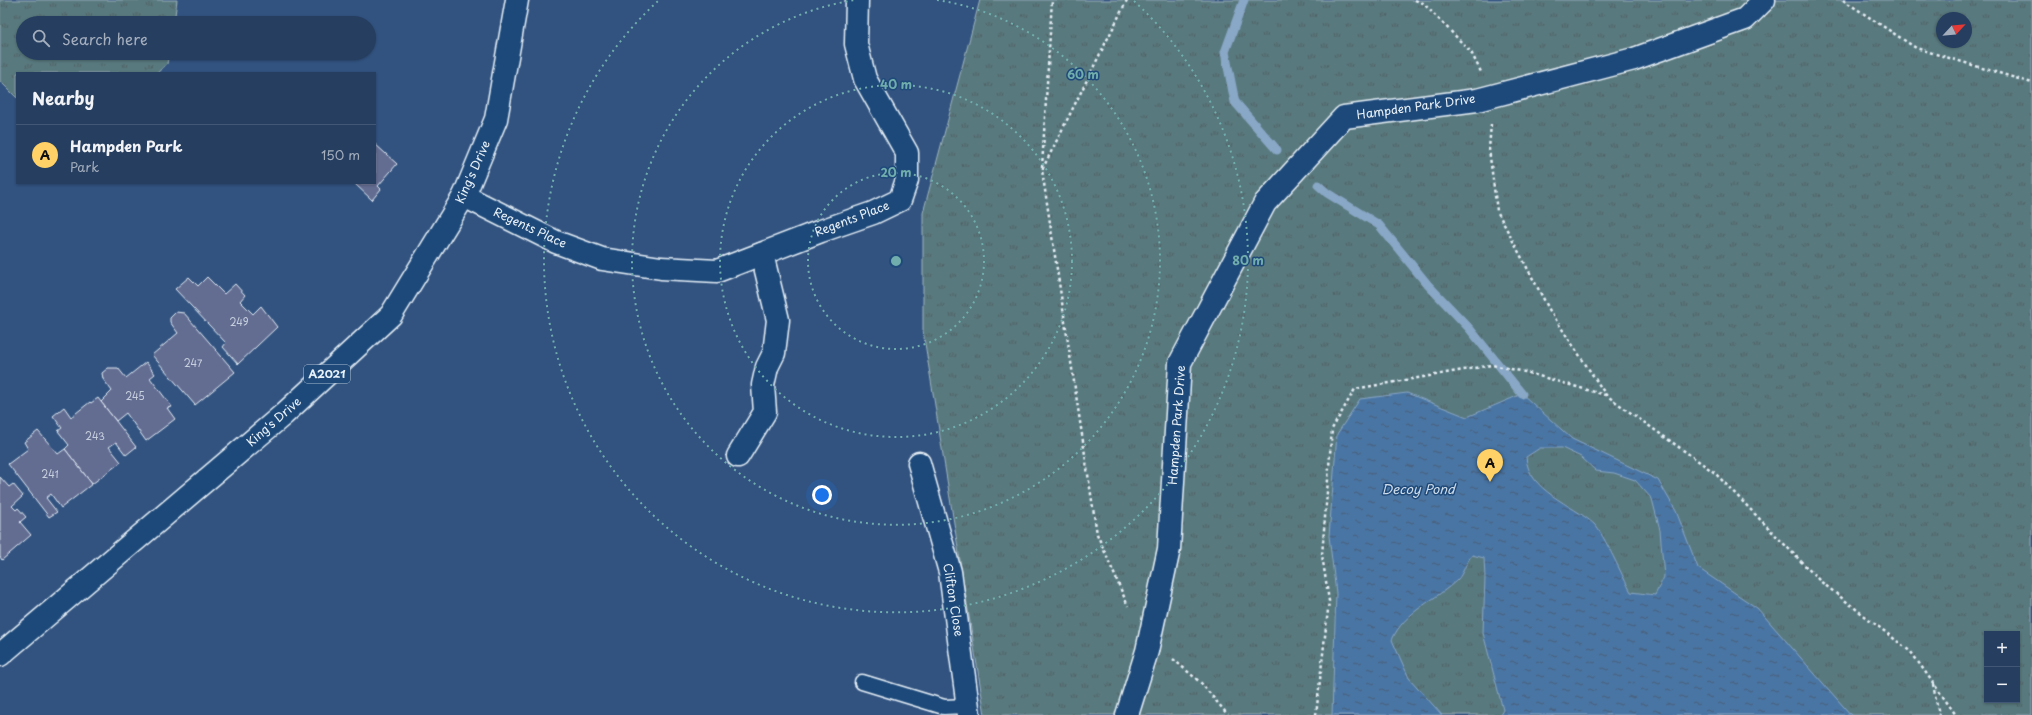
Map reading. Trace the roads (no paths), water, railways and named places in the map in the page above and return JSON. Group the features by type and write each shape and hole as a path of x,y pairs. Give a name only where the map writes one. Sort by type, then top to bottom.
{"street":[{"name":"King's Drive","path":"0,655 284,414 391,315 464,196 496,119 517,0"},
{"name":"Regents Place","path":"464,196 556,242 602,259 661,268 717,271 873,213 900,200 907,180 907,153 865,79 856,44 857,0"},
{"name":"Hampden Park Drive","path":"1127,715 1148,651 1169,549 1180,363 1265,203 1344,117 1477,100 1641,56 1745,19 1764,0"},
{"path":"738,456 765,412 763,385 767,367 774,353 778,320 762,254"},
{"name":"Clifton Close","path":"919,463 950,572 968,711"}],"lane":[{"path":"862,682 944,707 968,711"}],"water":[{"name":"Decoy Pond","path":"1407,393 1467,417 1522,394 1572,439 1658,480 1676,511 1698,568 1757,608 1851,715 1500,715 1503,710 1483,633 1485,578 1484,558 1472,555 1458,579 1404,621 1392,640 1409,678 1442,715 1332,715 1336,593 1329,536 1337,434 1360,399","holes":["1540,448 1562,448 1581,457 1596,471 1614,473 1635,480 1652,499 1660,530 1664,577 1655,595 1631,592 1608,546 1594,524 1552,496 1534,479 1529,469 1526,457"]}],"waterway":[{"path":"1244,0 1225,52 1235,102 1277,150"},
{"path":"1318,185 1327,193 1379,225 1428,285 1469,328 1522,394"}],"place":[{"name":"Hampden Park","path":"1490,482"}]}
